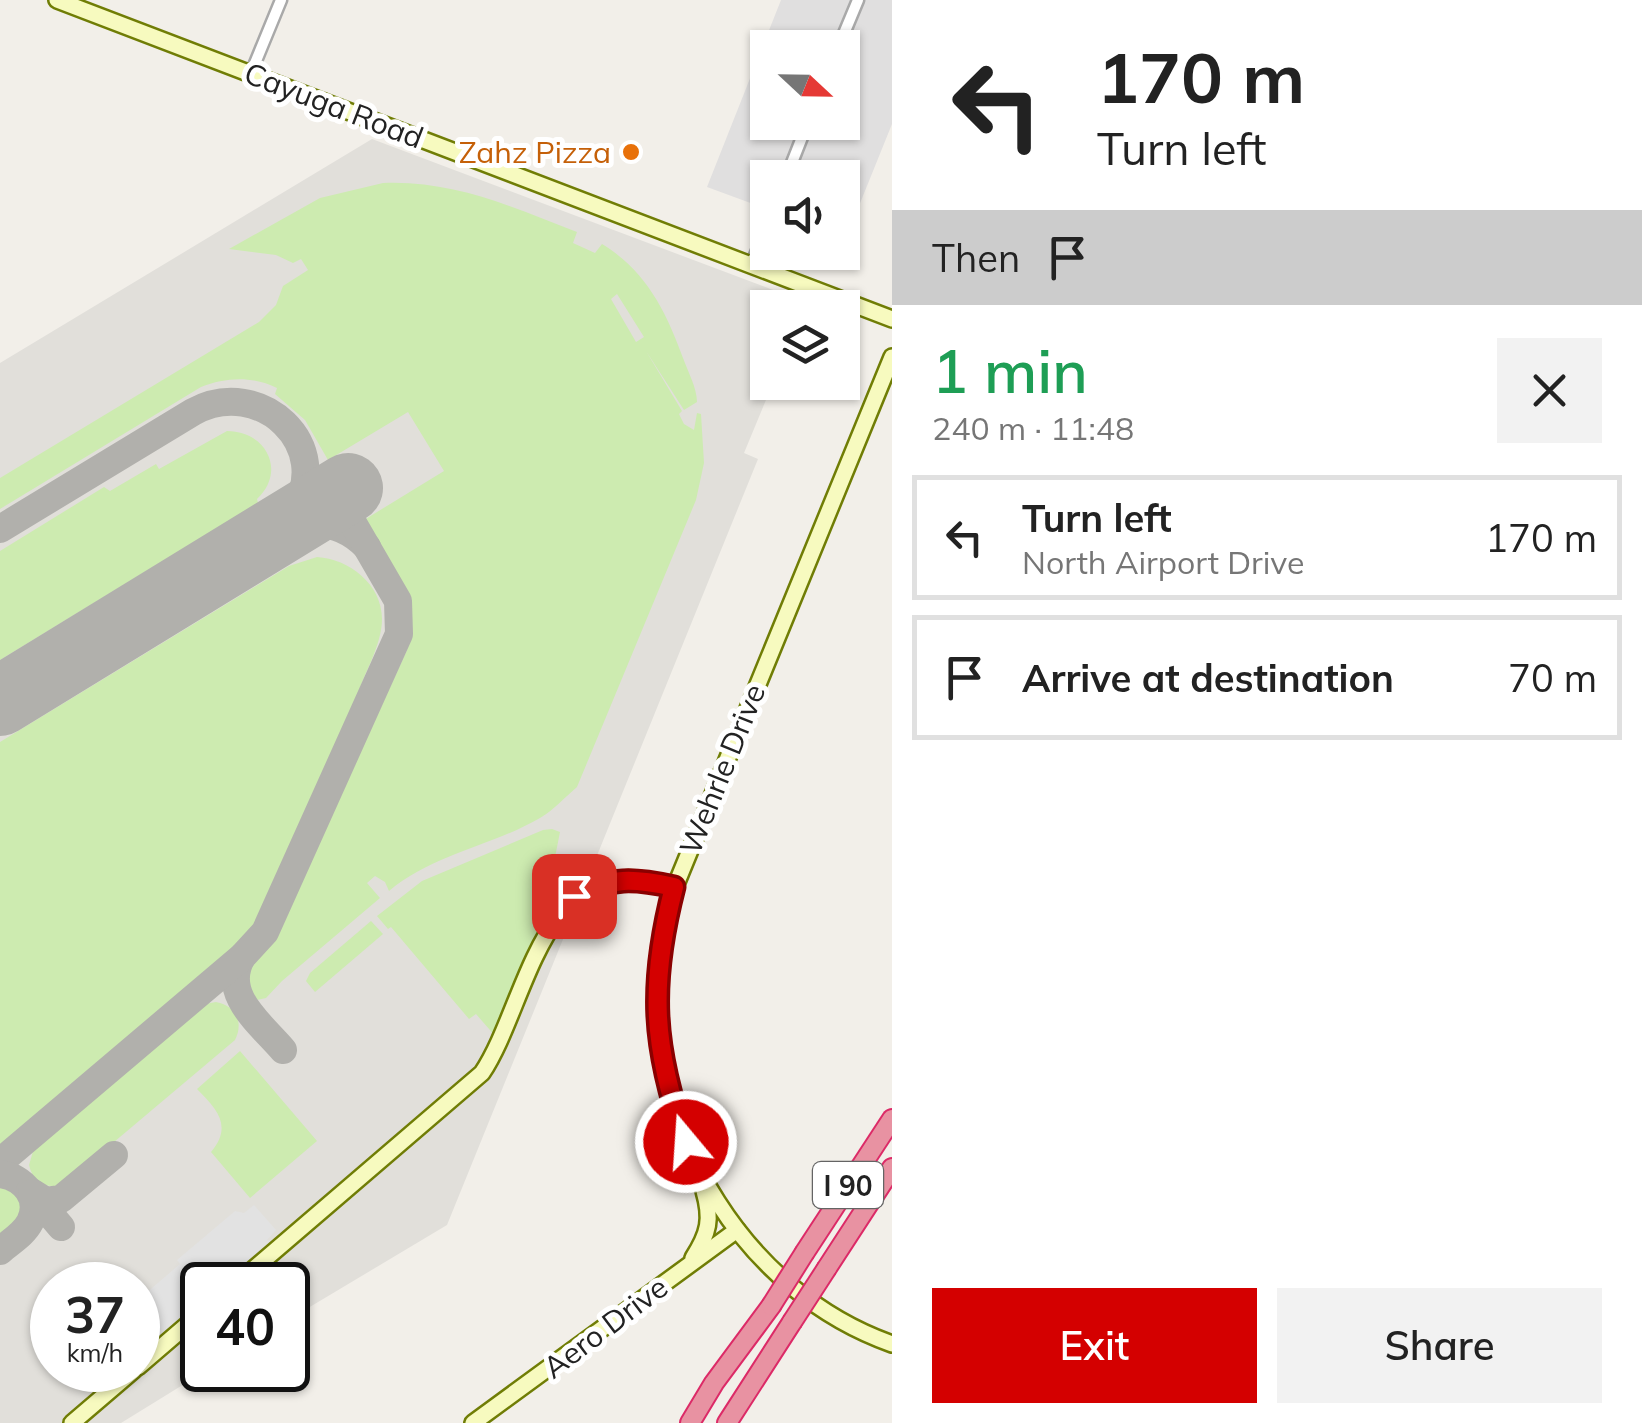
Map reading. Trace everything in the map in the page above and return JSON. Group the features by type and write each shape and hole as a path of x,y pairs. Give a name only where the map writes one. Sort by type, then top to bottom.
{"highway":[{"name":"I 90","path":"690,1423 892,1119"},
{"name":"I 90","path":"728,1423 892,1168"}],"street":[{"name":"Cayuga Road","path":"57,0 750,265"},
{"path":"251,73 280,0"},
{"path":"846,30 858,0"},
{"name":"Cayuga Road","path":"764,270 892,319"},
{"name":"Wehrle Drive","path":"892,357 674,887 660,942 656,986 660,1046 675,1110 696,1163 737,1230 772,1270 817,1305 892,1344"},
{"path":"262,1262 482,1073 497,1050 548,930 574,896 604,882 635,878 674,887"},
{"path":"690,1264 709,1228 710,1213 696,1163"},
{"name":"Aero Drive","path":"473,1423 737,1230"},
{"path":"160,1348 180,1331"},
{"path":"72,1423 109,1392"}],"shaded area":[{"path":"781,0 892,0 892,124 860,203 860,160 750,160 750,203 707,187 750,78 750,140 860,140 860,30 769,30"},
{"path":"372,139 773,290 750,290 750,400 766,400 744,453 758,459 447,1225 310,1307 310,1262 180,1262 180,1387 121,1423 0,1423 0,363"},
{"path":"254,1205 276,1230 267,1240 277,1242 253,1262 180,1264 177,1260 235,1211 244,1213"},
{"path":"180,1264 180,1324 160,1341 160,1281"}],"green space":[{"path":"383,183 434,186 482,197 577,232 573,243 595,253 602,244 642,280 669,324 697,402 684,410 646,351 682,411 679,414 684,424 694,430 697,413 701,414 704,463 696,500 577,787 540,818 425,868 389,891 385,882 375,876 367,883 380,898 266,998 257,1000 246,986 250,966 281,925 407,650 407,597 364,520 444,471 408,412 328,460 305,420 275,394 277,388 239,379 201,387 0,509 0,478 259,322 276,305 283,286 308,270 301,259 293,263 276,255 229,249 320,198","holes":["617,294 644,337 636,342 611,299"]},
{"path":"227,431 252,438 268,454 270,477 258,503 0,660 0,551 104,487 110,491 156,464 159,469"},
{"path":"317,557 341,563 362,576 381,606 381,627 324,775 256,923 242,943 0,1146 0,742 289,566"},
{"path":"552,829 560,832 540,933 496,1037 476,1014 469,1019 391,927 388,929 377,916 422,881"},
{"path":"371,921 383,934 315,992 306,981 310,973"},
{"path":"216,1002 229,1007 236,1016 239,1027 235,1040 63,1185 51,1186 37,1180 29,1165 34,1148 205,1004"},
{"path":"240,1051 317,1141 250,1198 211,1152 222,1126 216,1111 197,1089"},
{"path":"0,1185 17,1194 21,1208 15,1224 0,1238"}],"taxiway":[{"path":"0,529 193,412 218,403 243,403 265,410 284,423 298,442 305,463 304,487 293,512 251,548"},
{"path":"274,535 299,526 323,524 346,531 367,547"},
{"path":"0,1162 242,957 265,932 399,634 398,601 354,525"},
{"path":"242,957 236,983 240,996 283,1050"},
{"path":"30,1191 46,1201 61,1199 114,1155"},
{"path":"0,1174 23,1184 34,1205 27,1226 0,1251"},
{"path":"32,1193 61,1227"}],"runway":[{"path":"0,701 348,488"}],"place":[{"name":"Zahz Pizza","path":"631,152"}],"route":[{"path":"574,896 604,882 635,878 674,887 660,942 656,986 660,1046 686,1142"}]}
